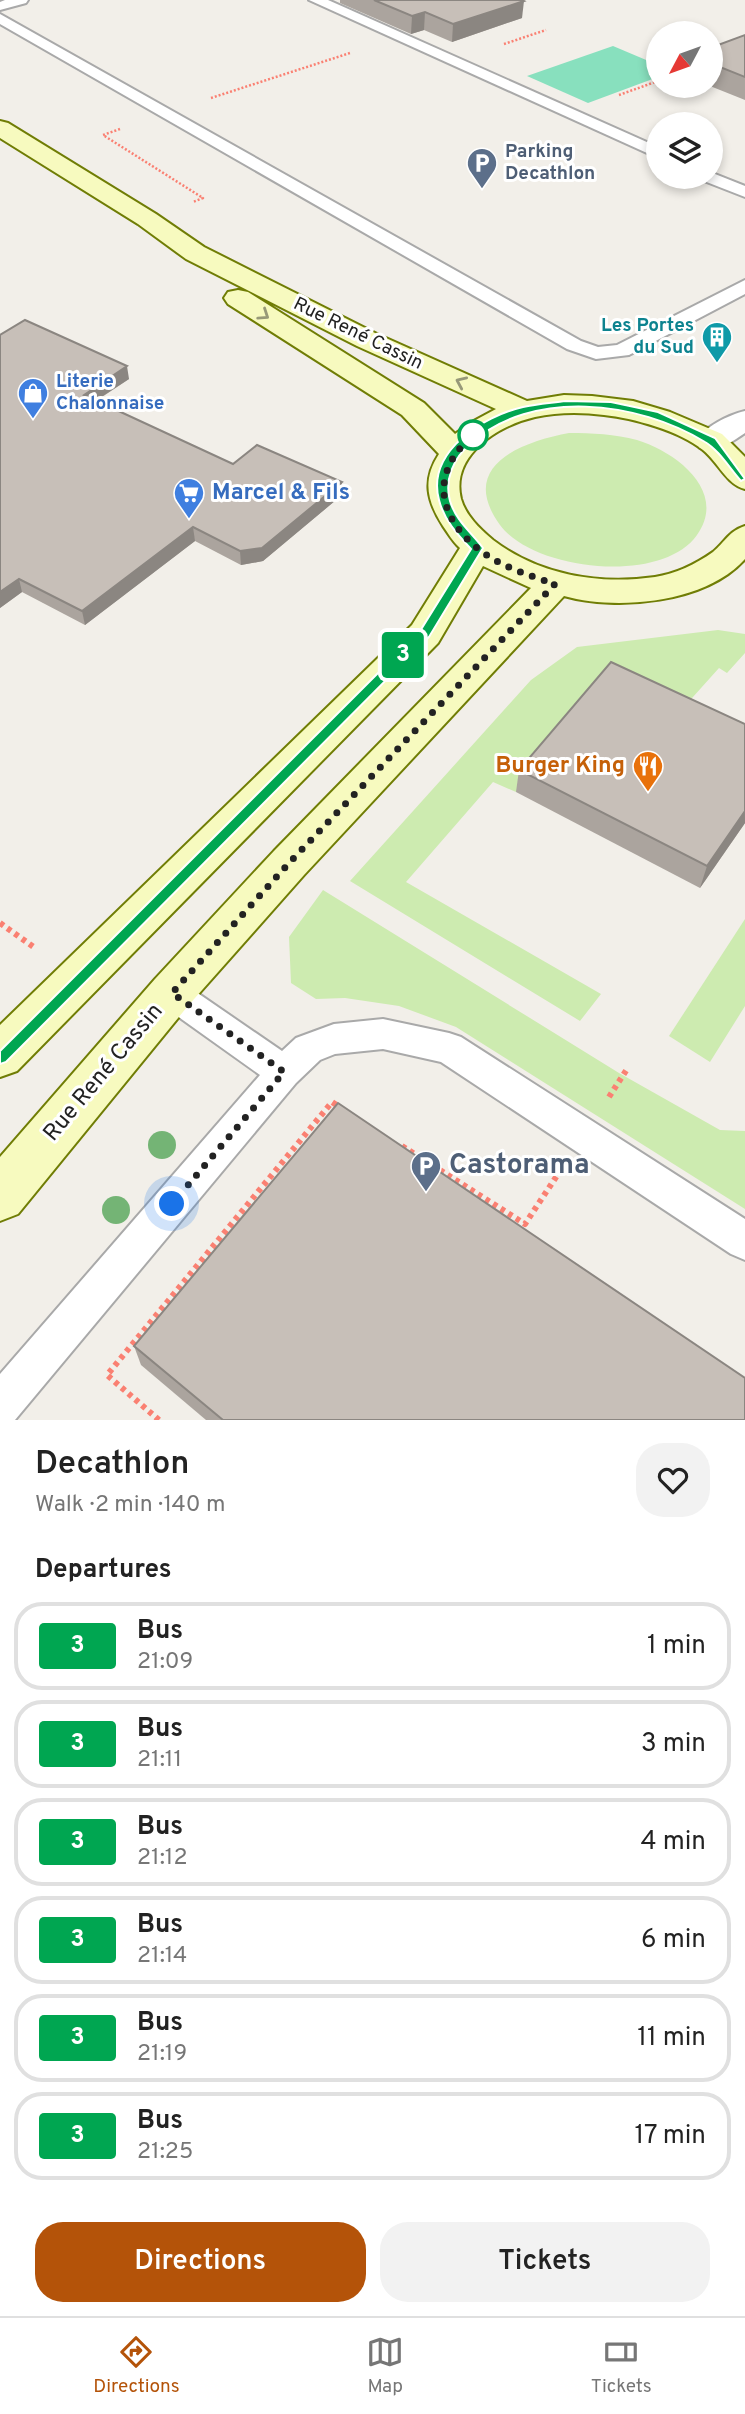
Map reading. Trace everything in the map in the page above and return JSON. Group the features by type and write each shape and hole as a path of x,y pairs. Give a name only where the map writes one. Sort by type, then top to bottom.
{"main road":[{"name":"Rue René Cassin","path":"0,128 147,219 195,253 367,340 523,410"},
{"name":"Rue René Cassin","path":"195,253 239,299 412,409 454,451"},
{"path":"738,556 690,579 648,590 602,591 555,584 512,569 477,548 455,524 444,499 444,474 454,451 482,426 523,410 566,404 611,405 654,415 711,441 745,479"},
{"path":"0,1056 425,634 477,548"},
{"name":"Rue René Cassin","path":"0,1196 172,993 289,863 555,584"}],"street":[{"path":"711,441 745,420"}],"lane":[{"path":"0,6 21,0"},
{"path":"316,0 646,148"},
{"path":"0,18 542,327 575,345 597,353 622,351 745,286"},
{"path":"723,183 745,192"},
{"path":"172,993 284,1072"},
{"path":"0,1406 284,1072 308,1049 326,1042 383,1034 449,1048 745,1241"}],"path":[{"path":"29,960 39,950"},
{"path":"389,1138 525,1224 627,1069"},
{"path":"159,1420 107,1375 332,1102 344,1110"}],"green space":[{"path":"613,46 646,60 646,81 588,103 527,76"},
{"path":"569,433 603,434 637,440 681,464 702,489 706,503 705,519 697,535 680,551 656,561 628,566 568,562 540,553 517,541 500,525 489,504 486,487 490,472 500,460 515,451 550,437"},
{"path":"718,630 745,634 745,653 727,673 719,668 675,717 607,685 516,792 493,782 406,882 601,994 580,1021 350,881 531,680 577,647"},
{"path":"323,890 619,1073 720,1130 745,1131 745,1209 456,1027 399,1006 345,998 316,999 291,983 289,937"},
{"path":"745,919 745,1006 710,1062 669,1036"}],"building":[{"path":"374,0 524,1 453,24 425,12 412,16"},
{"path":"745,35 745,77 723,68 723,43"},
{"path":"25,320 127,366 84,395 233,464 257,445 342,482 262,548 240,551 193,527 82,611 19,579 0,592 0,335"},
{"path":"611,662 745,724 745,811 707,866 519,770"},
{"path":"338,1103 745,1378 745,1420 223,1420 134,1346"}],"bus line":[{"name":"3","path":"0,1056 425,634 477,548 455,524 444,499 444,474 454,451 482,426 523,410 566,404 611,405 654,415 711,441 725,453 745,479"}],"place":[{"name":"Parking Decathlon","path":"482,190"},
{"name":"Les Portes du Sud","path":"717,364"},
{"name":"Literie Chalonnaise","path":"33,420"},
{"name":"Marcel & Fils","path":"189,520"},
{"name":"Burger King","path":"648,793"},
{"name":"Castorama","path":"426,1193"}],"route":[{"path":"172,1204 284,1072 172,993 289,863 555,584 512,569 477,548 455,524 444,499 444,474 454,451 473,435"}]}
